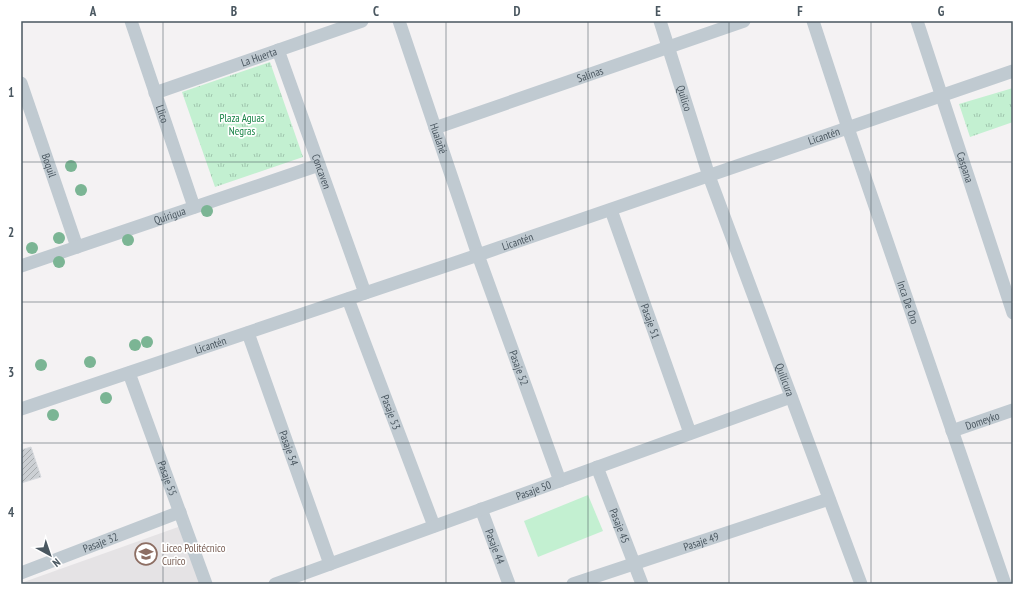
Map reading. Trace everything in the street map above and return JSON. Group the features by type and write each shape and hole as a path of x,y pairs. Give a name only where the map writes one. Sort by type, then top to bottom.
{"street":[{"name":"Llico","path":"131,21 194,207"},
{"name":"La Huerta","path":"155,93 362,21"},
{"name":"Hualañé","path":"399,21 478,255"},
{"name":"Quilico","path":"660,21 709,176"},
{"name":"Salinas","path":"435,128 744,21"},
{"name":"Inca De Oro","path":"813,21 848,128 1005,584"},
{"name":"Caspana","path":"916,21 1013,313"},
{"name":"Concaven","path":"278,50 365,293"},
{"name":"Licantén","path":"21,409 478,255 1013,71"},
{"name":"Boquil","path":"21,83 77,247"},
{"name":"Quirigua","path":"21,266 319,165"},
{"name":"Quilicura","path":"709,176 861,584"},
{"name":"Pasaje 51","path":"610,210 690,433"},
{"name":"Pasaje 52","path":"478,255 560,481"},
{"name":"Pasaje 53","path":"348,299 434,526"},
{"name":"Pasaje 54","path":"248,333 330,564"},
{"name":"Pasaje 55","path":"129,373 206,584"},
{"name":"Pasaje 50","path":"275,584 791,397"},
{"name":"Domeyko","path":"952,431 1013,410"},
{"name":"Pasaje 45","path":"597,467 642,584"},
{"name":"Pasaje 49","path":"573,584 829,498"},
{"name":"Pasaje 44","path":"480,509 509,584"},
{"name":"Pasaje 32","path":"21,573 180,512"}],"shaded area":[{"name":"Liceo Politécnico Curico","path":"181,526 202,584 21,584 21,583"}],"green space":[{"name":"Plaza Aguas Negras","path":"270,62 303,157 215,187 182,92"},
{"path":"1013,88 1013,122 970,137 959,104"},
{"path":"588,495 603,531 538,557 524,521"}],"building":[{"path":"31,447 41,477 21,483 21,450"}],"place":[{"name":"Liceo Politécnico Curico","path":"146,554"}]}
